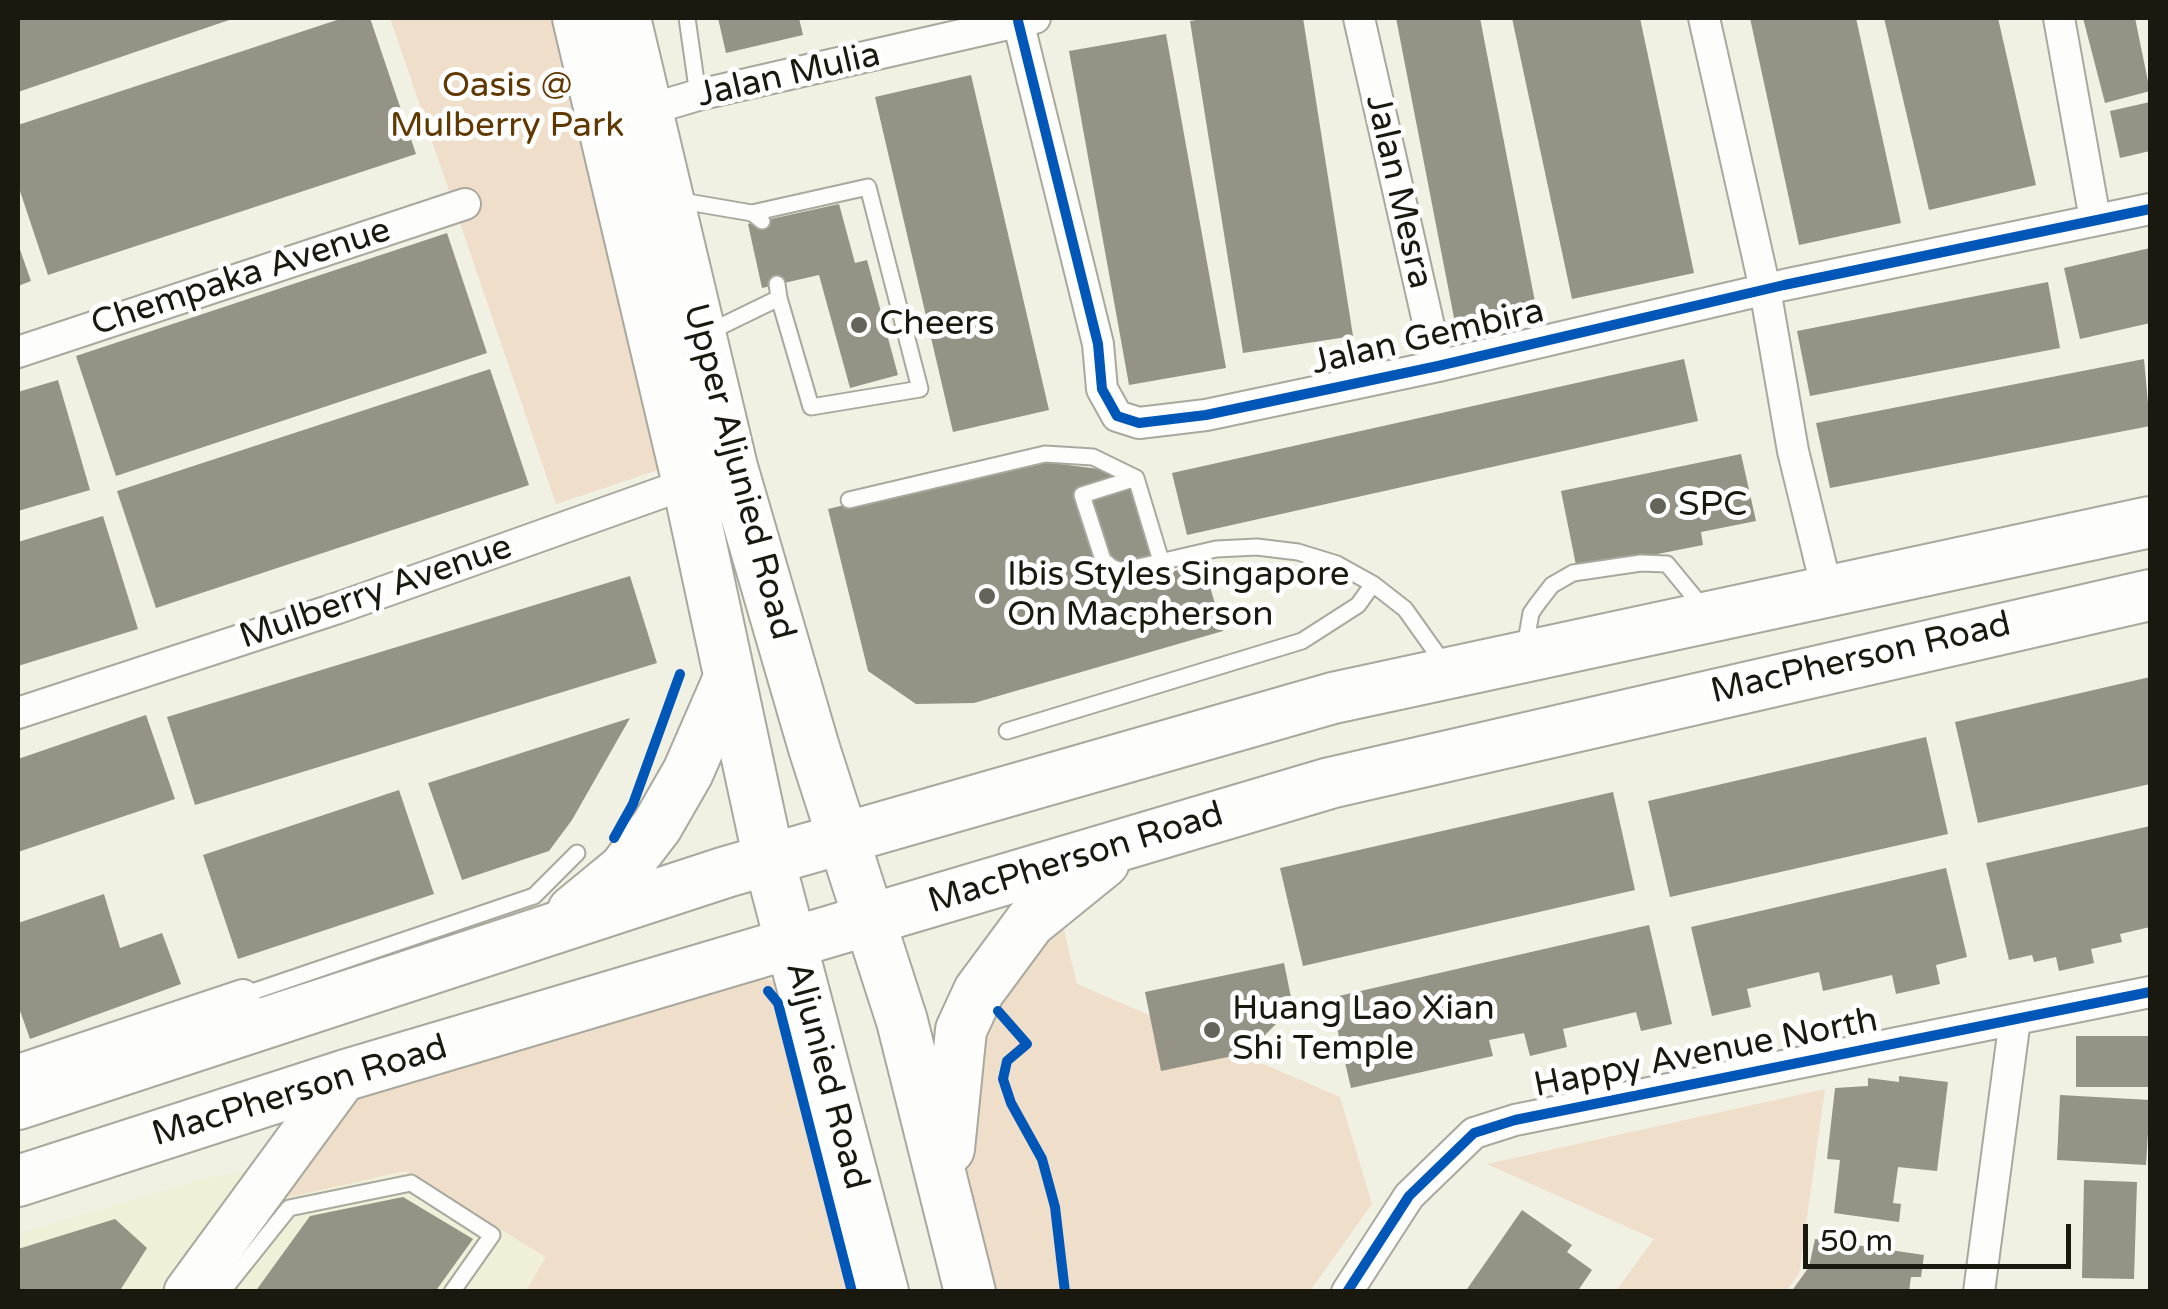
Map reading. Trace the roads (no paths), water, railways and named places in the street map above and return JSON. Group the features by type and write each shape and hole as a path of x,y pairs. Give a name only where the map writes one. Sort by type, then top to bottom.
{"main road":[{"name":"Upper Aljunied Road","path":"578,18 624,117 668,198 700,336 730,678 769,860"},
{"name":"Upper Aljunied Road","path":"625,18 624,117 710,476 871,920"},
{"name":"MacPherson Road","path":"18,1104 248,1011 391,962 546,930 842,838 1333,698 1523,661 1827,590 2150,522"},
{"name":"MacPherson Road","path":"18,1181 346,1075 1330,783 1512,738 2150,595"},
{"path":"546,930 624,869 657,826 688,772 730,678"},
{"path":"950,1214 951,1101 961,1030 974,1000 1008,946 1043,910 1141,839"},
{"name":"Aljunied Road","path":"769,860 883,1292"},
{"path":"871,920 902,1022 970,1292"}],"street":[{"name":"Jalan Mesra","path":"1358,18 1438,366"},
{"path":"1704,18 1765,289 1793,451 1827,590"},
{"path":"2059,18 2095,219"},
{"name":"Jalan Mulia","path":"624,117 698,95 1026,19"},
{"name":"Jalan Gembira","path":"1026,19 1098,344 1102,389 1117,416 1140,423 1163,423 1438,366 1765,289 2150,209"},
{"name":"Chempaka Avenue","path":"18,352 465,204"},
{"name":"Mulberry Avenue","path":"18,713 338,608 710,476"},
{"name":"Happy Avenue North","path":"1346,1292 1410,1196 1474,1133 1516,1120 2150,992"},
{"name":"MacPherson Road","path":"18,1070 248,1011"},
{"path":"1980,1292 2015,1019"},
{"path":"187,1292 346,1075"},
{"path":"260,1103 285,1116 298,1140"}],"lane":[{"path":"687,18 698,95"},
{"path":"668,198 757,217 868,187 920,389 811,407 778,291 700,336"},
{"path":"849,500 1045,454 1093,456 1136,478 1162,561"},
{"path":"1136,478 1082,495 1103,560 1121,572 1216,550 1257,547 1298,552 1337,564 1373,584 1405,609 1431,640 1451,676"},
{"path":"1523,661 1531,614 1552,585 1573,573 1641,563 1668,564 1710,617"},
{"path":"1007,731 1302,641 1358,604 1373,584"},
{"path":"391,962 534,896 578,853"},
{"path":"222,1292 289,1208 410,1183 492,1234 452,1292"}],"place":[{"name":"Cheers","path":"859,325"},
{"name":"SPC","path":"1658,506"},
{"name":"Ibis Styles Singapore On Macpherson","path":"987,596"},
{"name":"Huang Lao Xian Shi Temple","path":"1212,1030"}],"park label":[{"name":"Oasis @ Mulberry Park","path":"507,107"}]}
